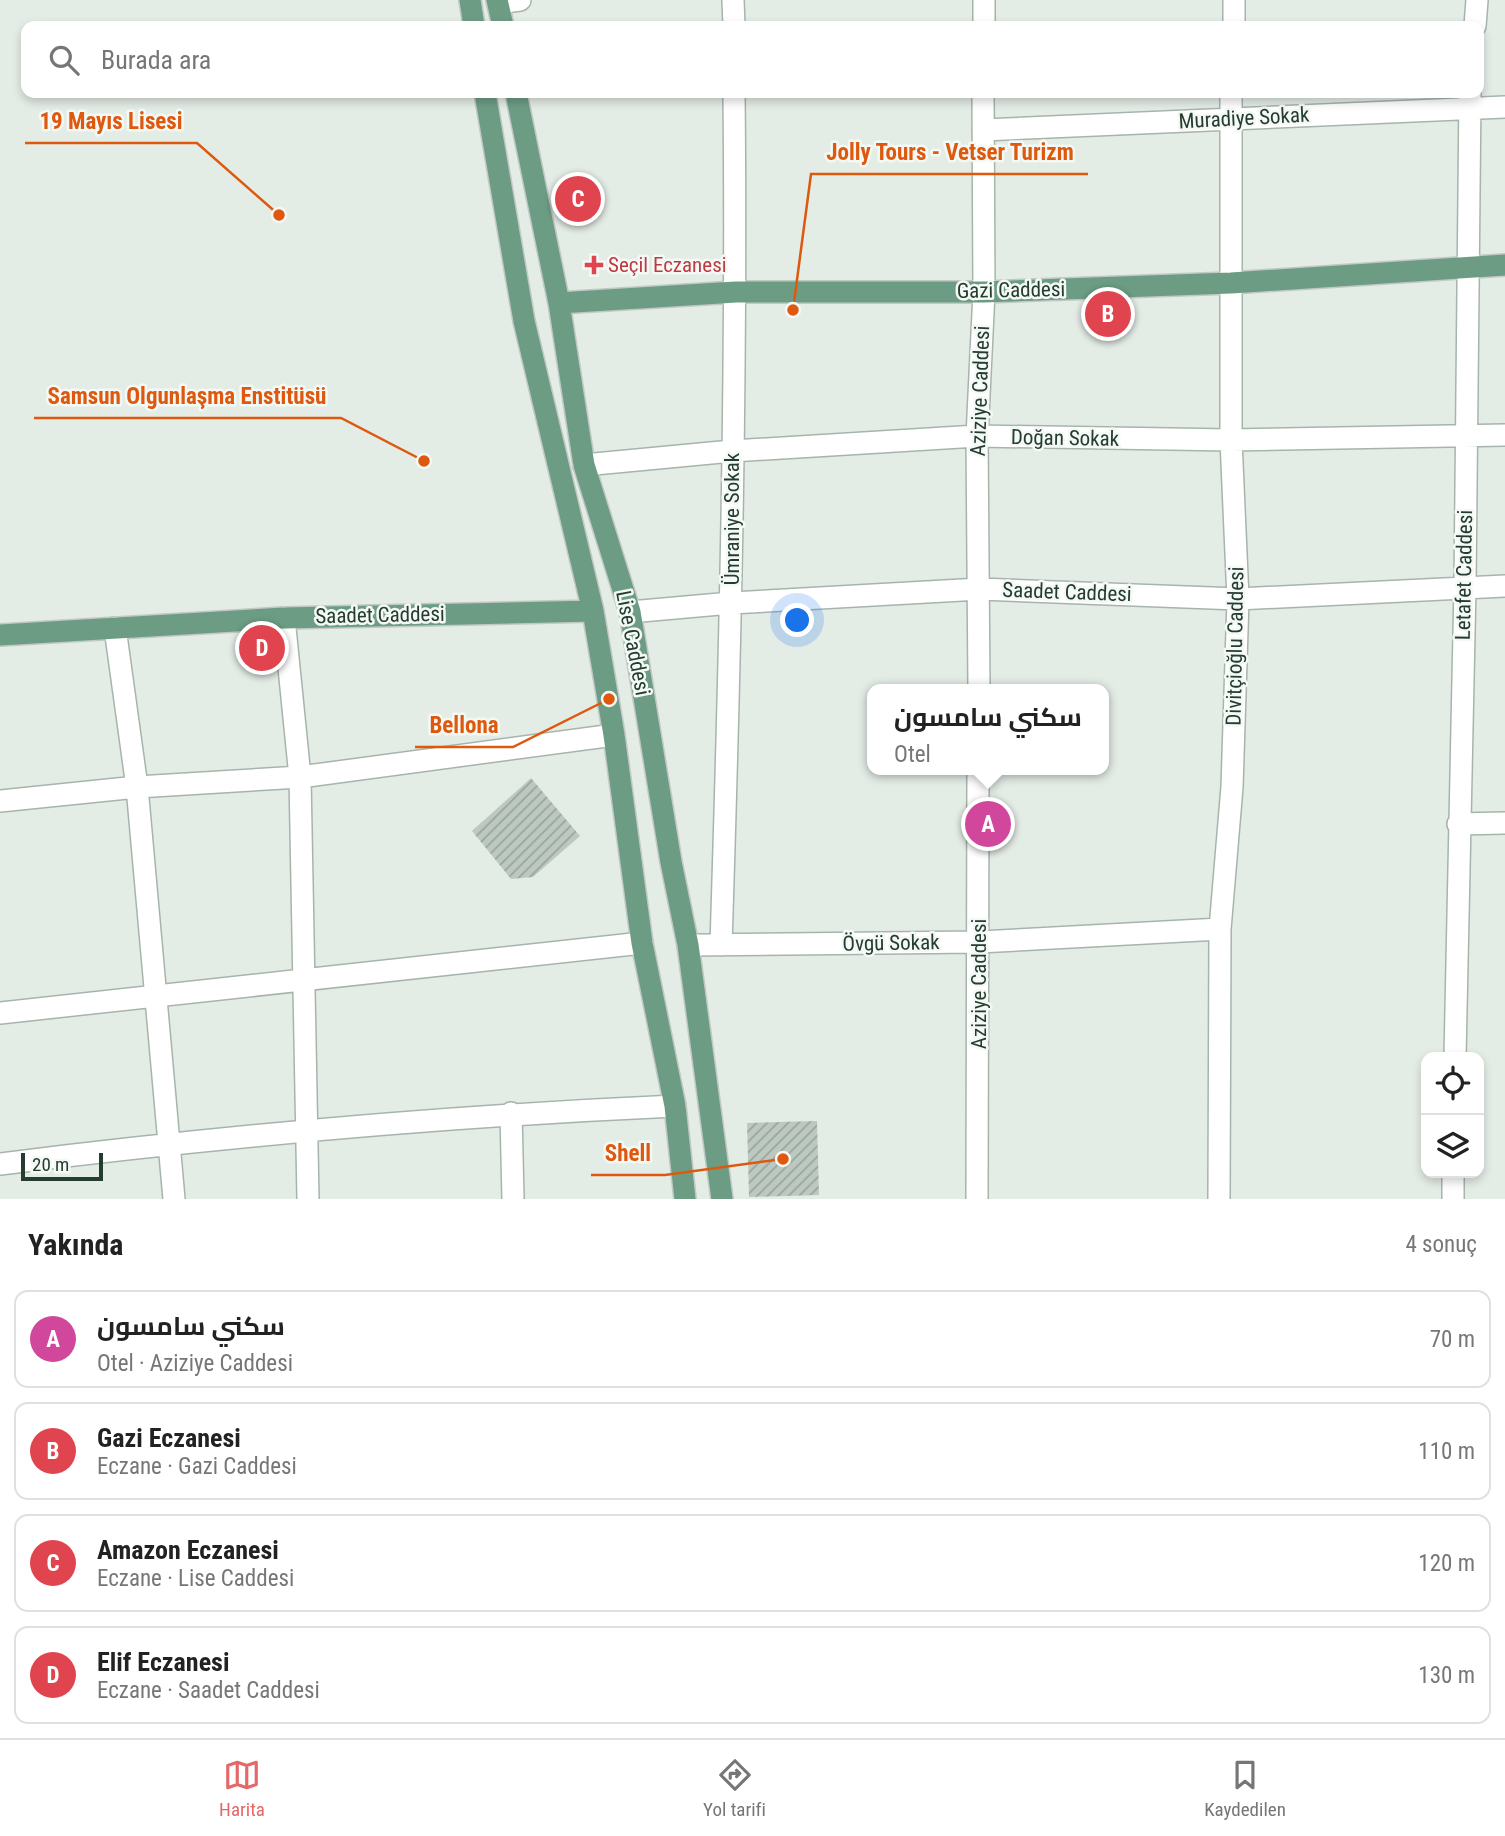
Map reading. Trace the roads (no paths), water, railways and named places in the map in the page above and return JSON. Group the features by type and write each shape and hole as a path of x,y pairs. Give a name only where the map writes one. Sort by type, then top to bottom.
{"main road":[{"path":"470,0 473,21"},
{"path":"498,1 502,21"},
{"name":"Lise Caddesi","path":"486,98 524,321 593,611 614,735 642,943 675,1106 685,1199"},
{"name":"Lise Caddesi","path":"517,98 559,303 584,464 630,612 671,862 688,945 722,1199"},
{"name":"Gazi Caddesi","path":"559,303 736,292 984,292 1231,283 1467,265 1505,265"},
{"name":"Saadet Caddesi","path":"0,635 284,618 593,611"}],"street":[{"path":"498,1 520,0"},
{"path":"733,0 734,21"},
{"path":"984,0 984,21"},
{"path":"1234,0 1234,21"},
{"path":"1475,21 1477,0"},
{"name":"Ümraniye Sokak","path":"721,944 731,603 736,292 734,98"},
{"name":"Aziziye Caddesi","path":"979,684 977,436 984,292 983,98"},
{"name":"Divitçioğlu Caddesi","path":"1219,1199 1220,929 1232,787 1238,599 1231,440 1231,98"},
{"name":"Muradiye Sokak","path":"983,130 1231,119 1470,100 1505,107"},
{"name":"Letafet Caddesi","path":"1455,1052 1465,586 1470,100"},
{"name":"Doğan Sokak","path":"584,464 733,451 977,436 1231,440 1505,435"},
{"name":"Saadet Caddesi","path":"630,612 731,603 980,589 1238,599 1505,586"},
{"path":"284,618 300,777 308,1199"},
{"path":"115,628 137,787 174,1199"},
{"path":"0,801 137,787 300,777 614,735"},
{"name":"Aziziye Caddesi","path":"977,1199 978,775"},
{"path":"1458,824 1505,823"},
{"name":"Övgü Sokak","path":"688,945 979,942 1220,929"},
{"path":"0,1013 642,943"},
{"path":"0,1164 169,1143 511,1113 675,1106"},
{"path":"511,1113 513,1199"},
{"path":"1453,1178 1453,1199"}],"place":[{"name":"Amazon Eczanesi","path":"578,199"},
{"name":"19 Mayıs Lisesi","path":"279,215"},
{"name":"Seçil Eczanesi","path":"594,265"},
{"name":"Jolly Tours - Vetser Turizm","path":"793,310"},
{"name":"Gazi Eczanesi","path":"1108,314"},
{"name":"Samsun Olgunlaşma Enstitüsü","path":"424,461"},
{"name":"Elif Eczanesi","path":"262,648"},
{"name":"Bellona","path":"609,699"},
{"name":"سكني سامسون","path":"988,824"},
{"name":"Shell","path":"783,1159"}]}
